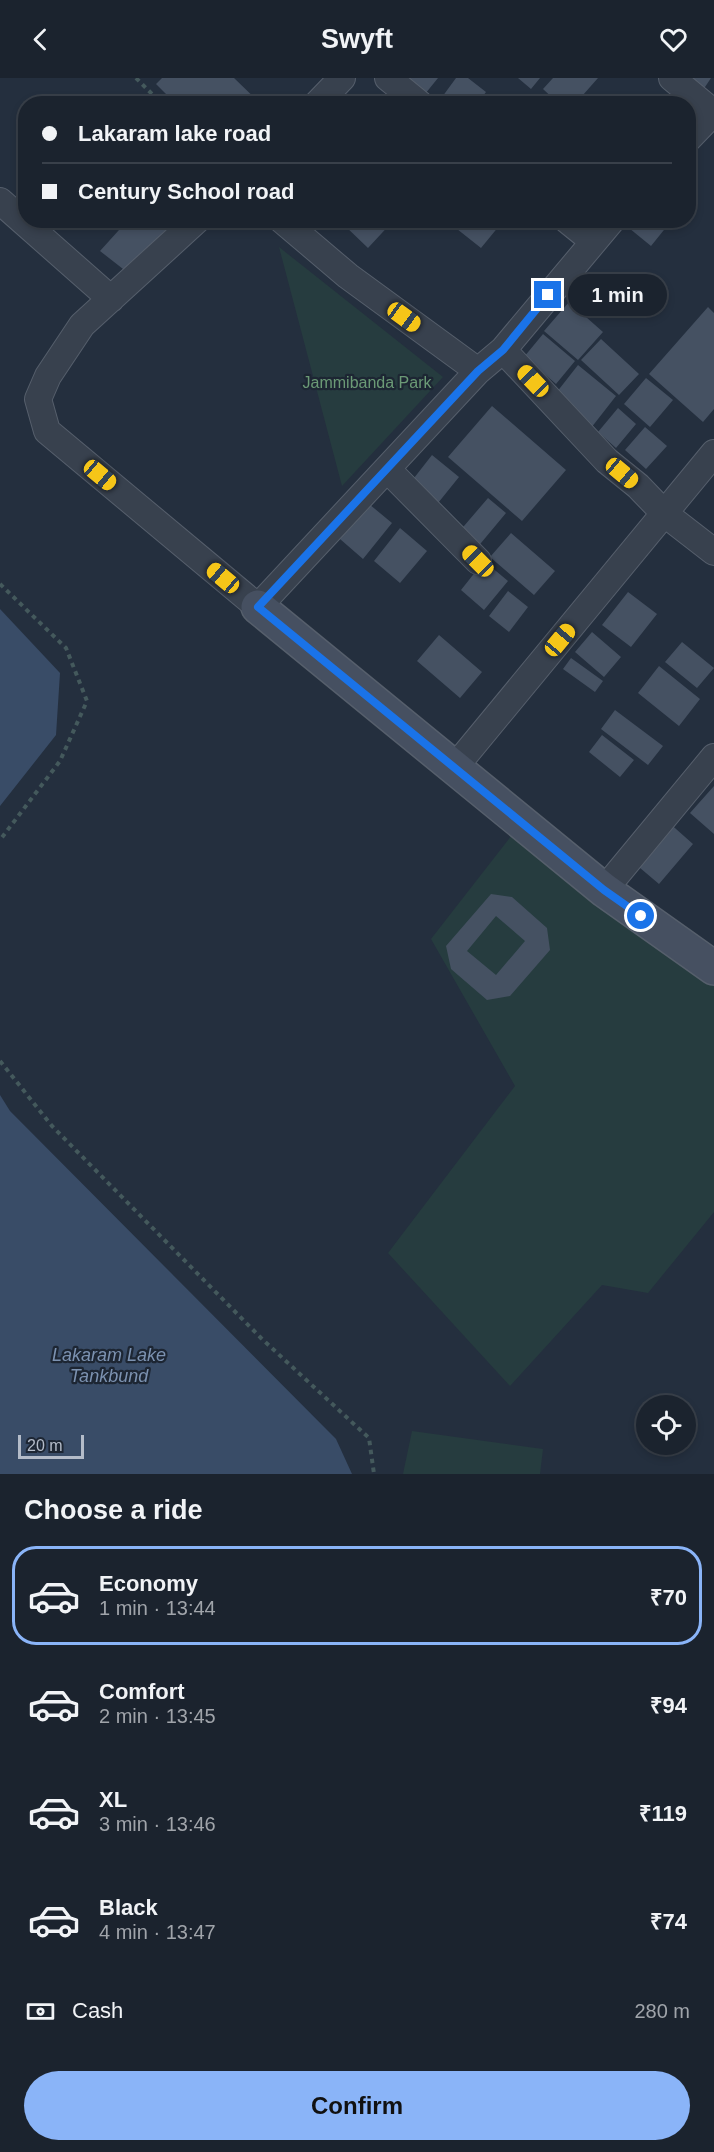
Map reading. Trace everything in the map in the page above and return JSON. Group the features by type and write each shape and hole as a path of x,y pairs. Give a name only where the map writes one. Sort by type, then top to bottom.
{"street":[{"path":"325,96 342,78"},
{"path":"388,78 410,96"},
{"path":"672,78 694,96"},
{"path":"696,97 714,112 696,131"},
{"path":"0,201 18,217"},
{"path":"31,228 111,299"},
{"path":"188,228 82,325 48,376 38,399 47,431 604,890 714,968"},
{"path":"291,228 348,276 478,371"},
{"path":"577,228 593,241"},
{"path":"258,607 478,371 503,350 605,228"},
{"path":"503,350 580,434 665,514 714,552"},
{"path":"455,767 714,453"},
{"path":"387,469 478,561"},
{"path":"604,890 714,757"}],"path":[{"path":"136,78 154,96"},
{"path":"0,584 66,648 87,701 60,762 0,840"},
{"path":"0,1061 52,1126 261,1338 369,1438 374,1474"}],"green space":[{"name":"Jammibanda Park","path":"279,247 443,377 342,486"},
{"path":"515,831 714,976 714,1212 648,1293 602,1285 510,1386 388,1253 515,1086 431,939"},
{"path":"412,1431 543,1449 540,1474 403,1474"}],"water":[{"path":"0,609 60,673 56,735 0,806"},
{"name":"Lakaram Lake Tankbund","path":"0,1095 10,1111 336,1439 352,1474 0,1474"}],"building":[{"path":"162,78 234,78 253,96 168,96 156,84"},
{"path":"397,78 438,78 423,96 418,96"},
{"path":"456,78 468,78 486,92 483,96 443,96"},
{"path":"518,78 540,78 531,89"},
{"path":"553,78 598,78 582,96 550,96 543,89"},
{"path":"687,78 711,78 703,90"},
{"path":"121,228 172,228 132,276 100,251"},
{"path":"347,228 387,228 368,248"},
{"path":"458,228 497,228 481,248"},
{"path":"629,228 666,228 651,246"},
{"path":"569,302 603,332 578,360 544,331"},
{"path":"708,307 714,313 714,409 703,422 649,374"},
{"path":"543,334 575,361 556,384 524,357"},
{"path":"601,339 639,374 619,395 581,360"},
{"path":"578,365 616,396 591,428 553,397"},
{"path":"646,378 673,400 650,427 624,404"},
{"path":"492,406 566,470 522,521 448,457"},
{"path":"618,408 636,424 616,448 598,432"},
{"path":"645,427 667,446 646,469 625,450"},
{"path":"432,455 459,477 434,508 407,487"},
{"path":"488,498 506,513 476,549 458,533"},
{"path":"369,504 392,523 363,559 340,539"},
{"path":"400,528 427,551 400,583 374,561"},
{"path":"511,533 555,571 534,595 490,557"},
{"path":"484,561 508,581 484,610 461,590"},
{"path":"508,591 528,607 509,632 489,616"},
{"path":"628,592 657,614 631,647 602,625"},
{"path":"592,632 621,657 604,677 575,652"},
{"path":"439,635 482,672 460,698 417,661"},
{"path":"682,642 714,668 697,688 665,662"},
{"path":"571,658 603,681 595,692 563,669"},
{"path":"659,666 700,699 679,726 638,693"},
{"path":"615,710 663,746 648,765 601,729"},
{"path":"602,735 634,760 620,777 589,752"},
{"path":"714,786 714,834 690,813"},
{"path":"667,821 693,844 659,884 633,862"},
{"path":"491,894 512,897 547,928 550,950 510,996 487,1000 451,969 446,946","holes":["496,916 525,941 496,975 467,951"]}],"route":[{"path":"548,295 503,350 478,371 258,607 604,890 641,916"}]}
